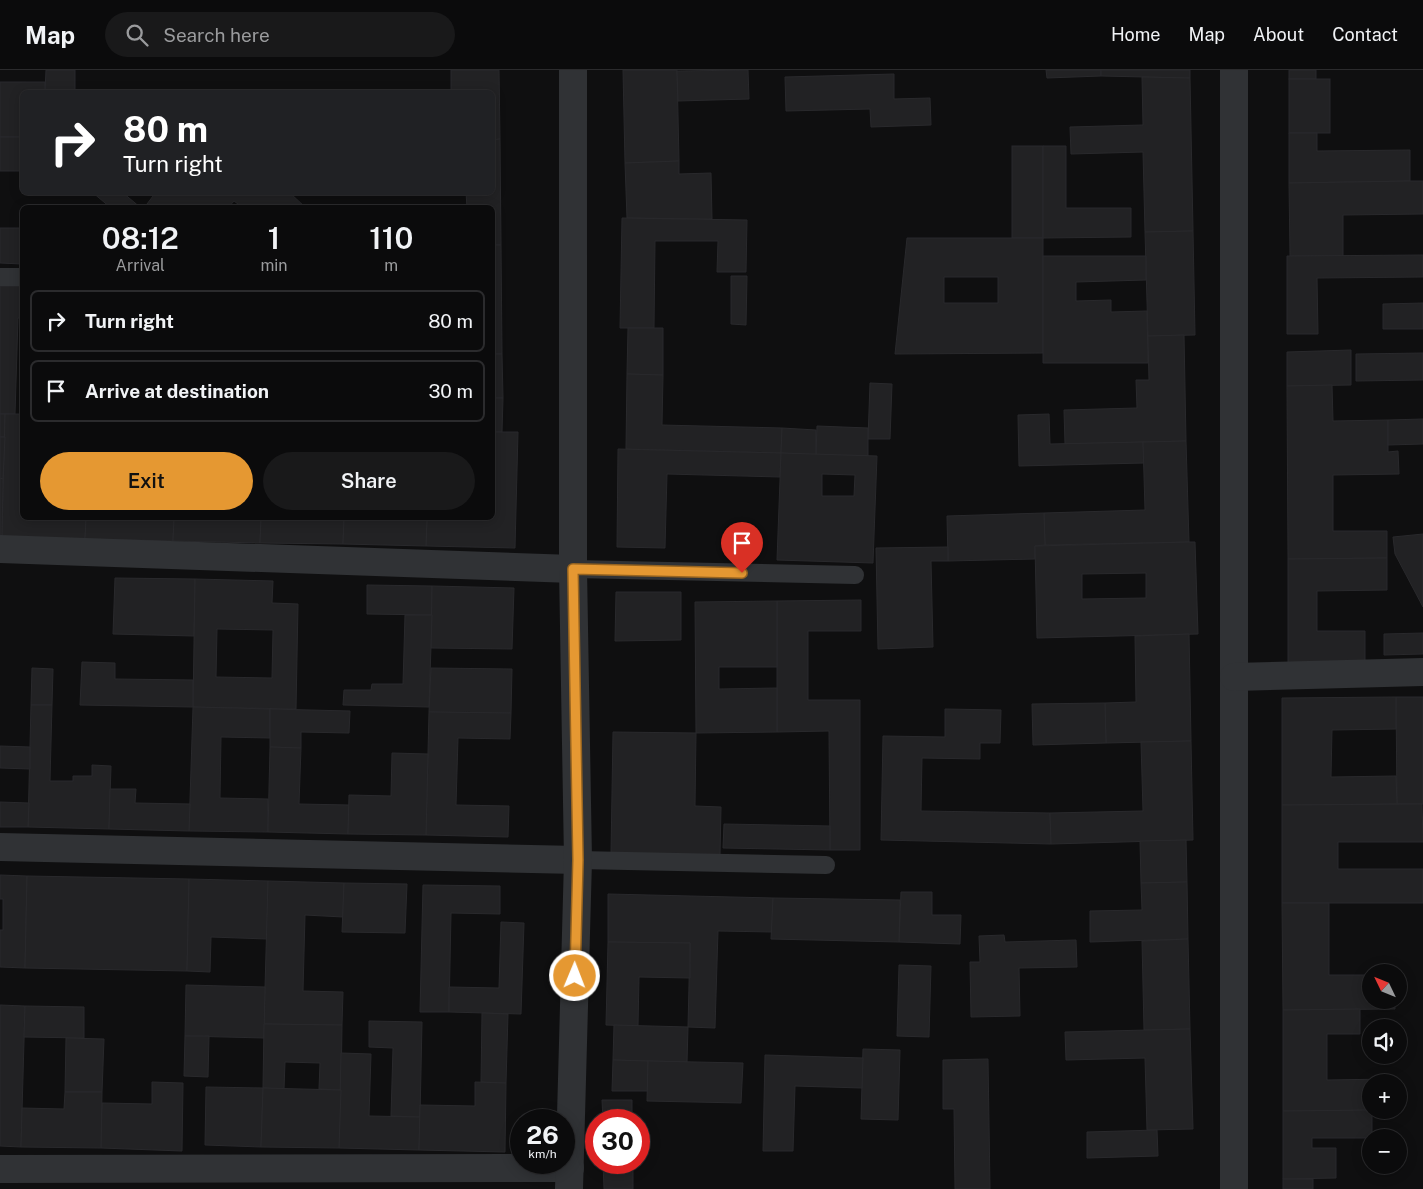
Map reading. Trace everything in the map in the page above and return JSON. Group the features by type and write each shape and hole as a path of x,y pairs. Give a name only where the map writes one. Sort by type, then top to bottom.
{"street":[{"path":"0,1169 569,1179 578,860 573,569 573,70"},
{"path":"1234,70 1234,1189"},
{"path":"0,549 573,569"},
{"path":"1234,677 1423,672"},
{"path":"0,847 578,860"}],"lane":[{"path":"0,277 20,278"},
{"path":"573,569 855,575"},
{"path":"578,860 826,865"}],"building":[{"path":"46,70 75,70 75,90 45,90"},
{"path":"451,70 499,70 500,139 495,140 495,90 451,90"},
{"path":"623,70 677,70 679,161 625,163"},
{"path":"748,70 749,99 678,101 677,71"},
{"path":"1046,70 1101,70 1101,76 1047,78"},
{"path":"1101,70 1190,70 1190,78 1101,76"},
{"path":"1289,70 1316,70 1316,79 1289,79"},
{"path":"894,74 894,99 930,98 931,125 871,127 870,109 786,111 785,77"},
{"path":"1142,77 1190,78 1193,231 1145,232 1143,152 1071,154 1070,127 1143,125"},
{"path":"1289,79 1330,79 1330,133 1289,133"},
{"path":"0,82 45,82 45,90 20,90 20,137 0,137"},
{"path":"1289,133 1317,133 1317,151 1410,150 1410,181 1289,183"},
{"path":"0,137 20,137 20,171 0,171"},
{"path":"500,139 501,245 495,245 495,205 467,205 466,195 495,195 495,140"},
{"path":"1012,146 1043,146 1043,238 1012,238"},
{"path":"1043,146 1066,146 1066,208 1131,208 1131,237 1043,238"},
{"path":"679,161 679,174 711,173 712,219 627,218 625,163"},
{"path":"1423,181 1423,214 1343,215 1343,256 1290,256 1289,183"},
{"path":"96,195 126,195 137,205 107,205"},
{"path":"154,195 292,195 303,205 239,205 234,201 231,205 146,205"},
{"path":"622,218 747,220 746,272 717,272 718,241 655,241 654,328 620,328"},
{"path":"0,228 20,228 20,264 0,263"},
{"path":"1193,231 1195,335 1148,336 1145,232"},
{"path":"907,238 1043,238 1043,353 895,354","holes":["944,277 998,277 998,303 944,303"]},
{"path":"495,245 501,245 502,354 495,354"},
{"path":"1423,255 1423,277 1317,278 1318,334 1287,334 1287,256"},
{"path":"1043,256 1146,256 1146,280 1076,282 1076,301 1111,300 1111,312 1147,311 1148,363 1043,363"},
{"path":"731,276 747,276 746,325 731,324"},
{"path":"0,286 20,286 15,414 0,414"},
{"path":"1423,303 1423,329 1383,329 1383,304"},
{"path":"628,328 663,328 663,375 627,374"},
{"path":"1184,335 1186,441 1065,444 1064,410 1137,408 1136,380 1149,380 1148,336"},
{"path":"1351,350 1351,385 1287,386 1287,352"},
{"path":"1423,353 1423,380 1356,381 1356,354"},
{"path":"495,354 502,354 503,398 495,398"},
{"path":"627,374 663,375 662,425 782,428 781,453 626,449"},
{"path":"870,383 892,384 890,439 868,439"},
{"path":"1332,385 1333,421 1388,420 1388,452 1398,451 1399,474 1333,475 1333,531 1387,531 1387,558 1288,559 1287,386"},
{"path":"495,398 503,398 502,432 495,432"},
{"path":"0,414 5,414 5,437 0,437"},
{"path":"5,414 20,414 20,520 86,520 85,539 2,537"},
{"path":"1049,414 1050,444 1143,442 1144,463 1019,466 1018,415"},
{"path":"1423,419 1423,444 1388,445 1388,420"},
{"path":"817,426 868,428 868,456 816,455"},
{"path":"782,428 816,430 816,455 781,453"},
{"path":"495,432 518,432 515,548 426,546 427,520 495,520"},
{"path":"0,437 5,437 3,479 0,478"},
{"path":"1186,441 1189,542 1045,545 1044,513 1145,510 1143,442"},
{"path":"618,449 781,453 780,477 667,474 665,548 617,547"},
{"path":"781,453 877,456 873,563 777,560","holes":["822,474 855,475 854,496 822,496"]},
{"path":"0,478 3,479 2,537 0,537"},
{"path":"1044,513 1045,545 1035,546 1035,559 948,561 947,516"},
{"path":"86,520 174,520 173,541 85,539"},
{"path":"174,520 261,520 260,543 173,541"},
{"path":"261,520 344,520 343,544 260,543"},
{"path":"344,520 427,520 426,546 343,544"},
{"path":"1423,534 1423,607 1395,554 1393,537"},
{"path":"1195,542 1198,634 1037,638 1035,546","holes":["1146,573 1146,598 1082,599 1082,574"]},
{"path":"948,547 948,561 931,561 933,647 878,649 876,548"},
{"path":"1387,558 1387,590 1317,591 1317,631 1365,631 1365,663 1288,663 1288,559"},
{"path":"115,578 195,579 194,636 113,634"},
{"path":"195,579 273,581 272,603 298,604 296,709 193,707","holes":["217,629 273,630 272,678 216,677"]},
{"path":"367,585 432,586 432,615 367,614"},
{"path":"432,586 514,588 512,649 431,648"},
{"path":"616,592 681,592 681,640 615,641"},
{"path":"861,600 861,631 808,631 808,700 860,700 860,850 830,850 829,731 777,732 777,601"},
{"path":"777,601 777,667 719,667 719,689 777,688 777,732 696,733 695,602"},
{"path":"405,615 432,615 429,707 343,705 344,690 371,690 372,684 403,684"},
{"path":"1423,633 1423,654 1384,655 1384,634"},
{"path":"1189,634 1191,741 1106,743 1105,703 1136,702 1135,636"},
{"path":"82,662 115,663 115,679 193,680 193,707 80,705"},
{"path":"32,668 53,669 52,705 31,705"},
{"path":"431,668 512,669 511,713 429,712"},
{"path":"1396,697 1423,697 1423,804 1397,804"},
{"path":"1396,697 1396,729 1332,730 1331,777 1396,776 1397,804 1282,805 1282,698"},
{"path":"1105,703 1106,743 1033,745 1032,704"},
{"path":"31,705 52,705 50,781 73,781 73,776 92,776 92,765 111,766 109,829 28,827"},
{"path":"193,707 270,709 270,738 221,737 220,798 268,799 268,832 189,831"},
{"path":"270,709 350,711 349,733 301,732 301,748 270,747"},
{"path":"945,709 1001,710 1000,743 980,743 980,759 922,758 921,811 1050,813 1051,844 881,840 883,736 945,737"},
{"path":"429,712 511,713 510,739 458,738 456,805 509,806 508,837 426,835"},
{"path":"613,732 696,733 695,806 721,807 720,855 611,853"},
{"path":"1191,741 1193,840 1051,844 1050,813 1143,811 1141,742"},
{"path":"0,746 30,747 30,769 0,768"},
{"path":"270,747 301,748 299,804 349,805 348,834 268,832"},
{"path":"392,753 428,754 426,835 348,834 349,795 391,796"},
{"path":"110,789 136,789 135,803 190,804 189,831 109,829"},
{"path":"0,802 29,803 28,827 0,827"},
{"path":"1422,804 1423,842 1338,842 1338,869 1423,869 1423,903 1282,903 1282,805"},
{"path":"724,824 830,826 830,850 723,848"},
{"path":"1186,840 1187,882 1141,883 1140,841"},
{"path":"0,875 27,876 25,968 0,967 0,930 3,930 3,899 0,899"},
{"path":"27,876 189,879 187,971 25,968"},
{"path":"189,879 268,881 267,939 211,937 210,972 187,971"},
{"path":"268,881 344,883 343,917 305,915 303,991 343,992 342,1025 264,1024"},
{"path":"1187,882 1188,939 1090,942 1090,911 1142,910 1141,883"},
{"path":"344,883 407,884 405,933 342,932"},
{"path":"423,885 500,886 500,914 451,913 449,1012 420,1012"},
{"path":"901,892 932,892 932,915 961,915 960,944 899,942"},
{"path":"608,894 773,898 772,932 718,931 715,1028 688,1027 690,943 608,942"},
{"path":"773,898 900,900 899,942 771,939"},
{"path":"1282,903 1329,903 1329,975 1362,975 1362,1009 1395,1009 1283,1010"},
{"path":"501,922 524,923 521,1014 449,1012 449,987 499,988"},
{"path":"1004,935 1005,942 1076,940 1077,967 1019,968 1020,1016 971,1017 970,962 980,962 979,936"},
{"path":"1188,939 1190,1029 1144,1030 1142,941"},
{"path":"608,942 690,943 690,978 639,977 638,1026 606,1025"},
{"path":"899,965 931,966 929,1037 897,1036"},
{"path":"186,985 265,987 264,1038 185,1036"},
{"path":"0,1005 25,1006 21,1147 0,1146"},
{"path":"25,1006 84,1007 84,1038 24,1037"},
{"path":"1360,1009 1360,1034 1327,1034 1327,1080 1362,1079 1362,1110 1283,1111 1283,1010"},
{"path":"482,1013 508,1014 506,1083 481,1082"},
{"path":"369,1021 422,1022 420,1117 391,1116 393,1048 369,1047"},
{"path":"264,1024 342,1025 341,1090 319,1089 320,1063 285,1062 284,1089 263,1088"},
{"path":"614,1025 688,1027 687,1062 613,1060"},
{"path":"1190,1029 1193,1129 1147,1130 1145,1058 1066,1060 1065,1032"},
{"path":"185,1036 209,1036 208,1077 184,1076"},
{"path":"66,1038 104,1039 102,1092 65,1092"},
{"path":"863,1049 900,1050 898,1120 861,1119"},
{"path":"341,1053 371,1054 369,1116 420,1117 419,1150 339,1148"},
{"path":"765,1055 863,1058 862,1088 795,1086 793,1151 763,1151"},
{"path":"988,1059 990,1189 955,1189 954,1109 943,1109 943,1060"},
{"path":"613,1060 648,1061 648,1091 612,1091"},
{"path":"648,1061 743,1063 741,1103 647,1101"},
{"path":"152,1082 183,1083 182,1151 101,1148 102,1103 152,1104"},
{"path":"475,1082 506,1083 505,1152 419,1150 420,1105 475,1106"},
{"path":"206,1087 263,1088 261,1147 205,1145"},
{"path":"263,1088 341,1090 339,1148 261,1147"},
{"path":"65,1092 102,1092 101,1148 21,1147 22,1108 64,1109"},
{"path":"602,1100 632,1100 632,1109 602,1109"},
{"path":"1362,1110 1362,1119 1372,1119 1372,1129 1362,1129 1362,1138 1312,1138 1312,1148 1336,1148 1336,1178 1283,1179 1283,1111"},
{"path":"1157,1130 1158,1156 1087,1158 1087,1132"},
{"path":"603,1174 633,1174 633,1189 604,1189"},
{"path":"1283,1179 1313,1179 1313,1189 1283,1189"}],"route":[{"path":"575,976 578,860 573,569 742,573"}]}
